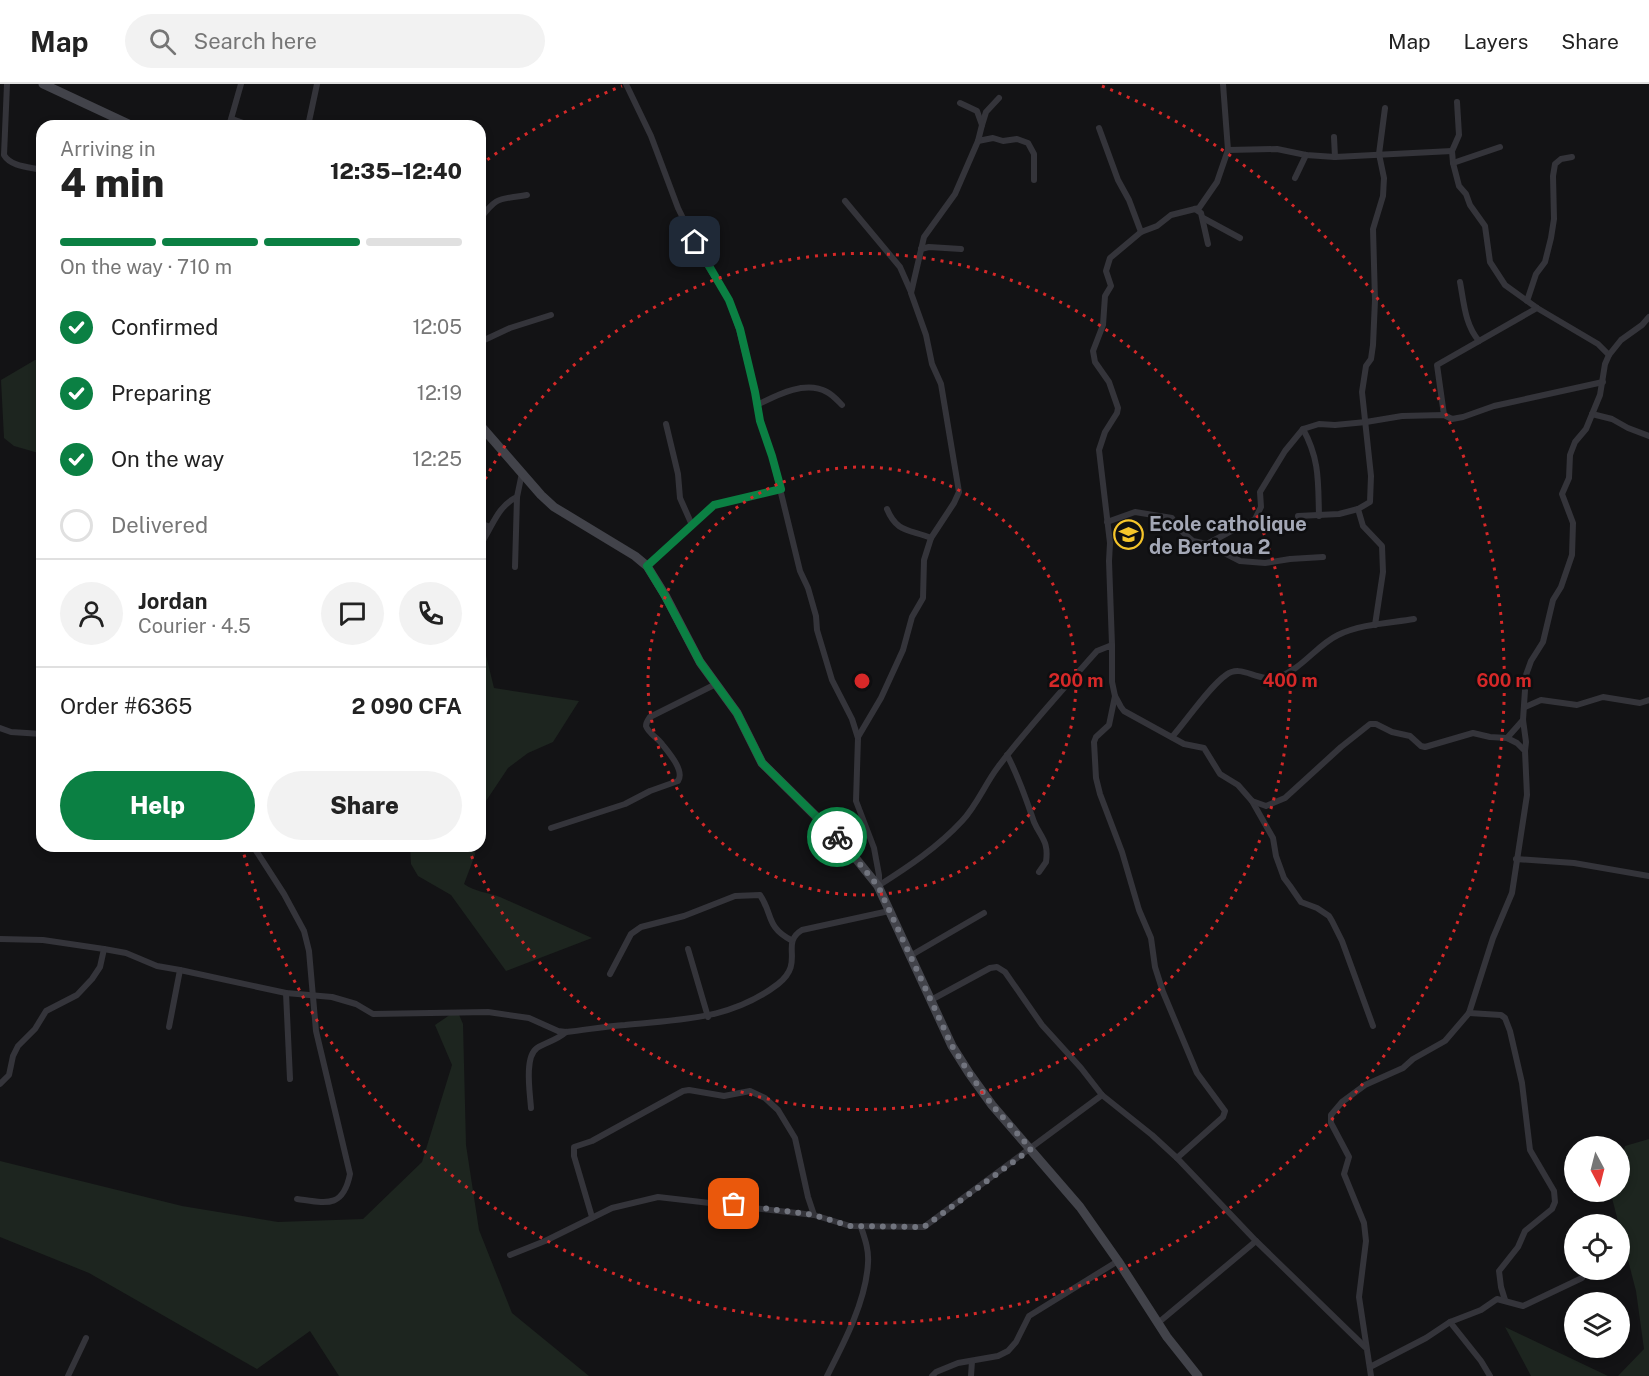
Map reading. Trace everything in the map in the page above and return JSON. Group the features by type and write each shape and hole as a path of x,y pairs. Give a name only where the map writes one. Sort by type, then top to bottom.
{"street":[{"path":"7,84 4,155 6,160 15,164 36,169"},
{"path":"43,84 110,120"},
{"path":"232,120 241,84"},
{"path":"309,120 317,84"},
{"path":"626,84 651,136 702,258 729,300 740,329 760,421 781,489 800,571 808,588 816,616 817,630 832,680 852,718 858,738 856,801 874,848 879,875 878,886"},
{"path":"1222,86 1228,150 1217,182 1201,206 1171,215 1141,232 1108,261 1106,277 1112,286 1105,296 1103,325 1093,351 1095,362 1109,382 1118,408 1105,432 1099,450 1110,543 1112,682 1115,696 1124,711 1184,744 1204,748 1216,769 1238,785 1252,801 1273,838 1276,856 1284,878 1301,902 1317,908 1329,916 1332,921 1342,941 1373,1026"},
{"path":"911,293 924,237 955,194 978,141 986,112 999,98"},
{"path":"1457,102 1459,135 1452,151 1453,163 1459,186 1485,226 1490,262 1505,285 1537,308 1598,344 1609,355"},
{"path":"960,103 977,111 982,125"},
{"path":"1298,516 1319,516 1358,509 1370,502 1371,476 1362,392 1366,366 1371,360 1373,345 1374,230 1383,196 1384,178 1378,154 1385,108"},
{"path":"1099,128 1118,180 1129,200 1141,232"},
{"path":"1334,137 1335,157"},
{"path":"978,141 993,138 1028,143 1034,154 1034,180"},
{"path":"1453,163 1500,147"},
{"path":"1228,150 1277,149 1335,157 1452,151"},
{"path":"1294,178 1306,154"},
{"path":"1527,301 1536,274 1545,262 1551,238 1554,219 1555,164 1561,159 1572,157"},
{"path":"486,210 491,203 500,199 527,195"},
{"path":"845,201 900,267 911,293 926,335 932,364 941,384 958,481 958,492 954,503 931,538 924,560 923,598 912,617 903,650 881,698 858,738"},
{"path":"1195,209 1201,213 1203,218 1208,244"},
{"path":"1203,218 1240,238"},
{"path":"921,249 928,247 961,249"},
{"path":"1460,282 1466,317 1472,332 1479,341"},
{"path":"1444,415 1437,365 1537,308"},
{"path":"486,339 510,328 552,315"},
{"path":"1371,1376 1359,1297 1366,1241 1364,1224 1344,1174 1348,1157 1331,1123 1331,1114 1342,1102 1365,1085 1403,1068 1413,1059 1445,1041 1469,1013 1492,938 1510,898 1527,795 1526,742 1523,720 1526,675 1531,661 1543,642 1551,607 1572,555 1573,523 1562,494 1569,478 1570,455 1575,442 1586,429 1602,391 1605,364 1609,355 1621,340 1642,326 1649,317"},
{"path":"1207,544 1255,519 1261,507 1260,492 1285,451 1303,429 1319,424 1366,423 1402,416 1444,415 1452,419 1494,405 1603,382"},
{"path":"757,405 781,393 817,388 829,392 842,405"},
{"path":"1592,414 1612,419 1649,436"},
{"path":"666,424 677,468 680,498 692,525"},
{"path":"1303,429 1314,448 1318,471 1319,516"},
{"path":"486,432 554,507 635,555 647,566 700,662 737,713 762,763 844,844 878,886 952,1046 969,1073 992,1105 1080,1207 1158,1323 1198,1376"},
{"path":"515,567 517,497 522,473"},
{"path":"647,566 714,505 781,489"},
{"path":"486,534 496,516 509,501 517,497"},
{"path":"887,509 897,526 931,538"},
{"path":"1358,509 1363,526 1382,546 1383,572 1375,625"},
{"path":"1107,522 1135,512 1172,518 1179,529 1193,541 1207,544 1240,561 1265,563 1323,557"},
{"path":"486,525 490,527"},
{"path":"1173,737 1228,673 1243,671 1271,679 1282,676 1320,646 1339,635 1375,625 1414,619"},
{"path":"878,886 917,861 962,822 1026,730 1097,651 1112,645"},
{"path":"551,828 625,804 650,791 678,781 680,771 662,744 646,726 647,721 650,717 716,684"},
{"path":"1115,696 1109,725 1096,737 1094,742 1096,778 1100,794 1122,852 1139,910 1151,938 1155,967 1163,992 1197,1073 1225,1111 1223,1117 1177,1158"},
{"path":"1525,707 1541,700 1568,705 1603,698 1640,703 1649,700"},
{"path":"1507,738 1523,720"},
{"path":"1252,801 1266,806 1285,798 1370,724 1410,736 1425,747 1473,733 1507,738 1525,751"},
{"path":"0,728 11,732 36,734"},
{"path":"1007,755 1022,783 1037,828 1045,840 1046,862 1039,872"},
{"path":"257,852 304,931 309,951 316,1031 350,1174 343,1194 336,1201 329,1203 297,1199"},
{"path":"1516,859 1574,863 1649,876"},
{"path":"610,974 631,934 641,927 684,916 735,896 759,894 764,900 774,927 781,935 791,940"},
{"path":"0,939 43,940 126,953 157,966 286,993 332,997 356,1004 374,1014 488,1012 529,1018 558,1031 566,1032 708,1017 721,1013 756,997 779,983 793,964 791,940 795,934 802,930 889,911"},
{"path":"910,956 984,913"},
{"path":"0,1084 9,1075 13,1056 18,1046 35,1029 46,1011 77,995 92,980 100,967 104,949"},
{"path":"688,949 708,1017"},
{"path":"931,1000 990,968 997,967 1005,972 1042,1025 1102,1095 1177,1158 1256,1241 1366,1348"},
{"path":"170,1027 180,970"},
{"path":"286,993 290,1079"},
{"path":"1469,1013 1501,1015 1505,1018 1522,1083 1530,1150 1554,1191 1556,1202 1552,1209 1525,1231 1518,1247 1499,1271 1500,1287 1505,1300"},
{"path":"531,1108 529,1057 534,1050 552,1042 566,1032"},
{"path":"592,1216 574,1156 574,1147 592,1141 639,1114 689,1090 724,1096 750,1091 772,1104 795,1138 814,1215"},
{"path":"510,1255 545,1241 612,1208 658,1197 814,1215 850,1226 915,1228 929,1224 1102,1095"},
{"path":"827,1376 851,1329 864,1284 868,1264 867,1246 861,1227"},
{"path":"1158,1323 1256,1241"},
{"path":"932,1376 958,1363 998,1356 1008,1351 1016,1342 1029,1316 1118,1261"},
{"path":"1370,1367 1450,1322 1481,1310 1497,1299 1523,1306 1578,1280"},
{"path":"1450,1322 1490,1376"},
{"path":"68,1376 86,1338"},
{"path":"971,1376 972,1361"}],"shaded area":[{"path":"35,360 36,452 14,446 4,438 1,380"},
{"path":"486,655 494,688 579,701 553,742 528,753 508,768 486,801"},
{"path":"410,852 475,852 464,884 468,887 500,897 592,938 506,971 451,895 418,876 411,864"},
{"path":"457,1010 463,1024 466,1145 479,1230 512,1313 589,1376 339,1376 310,1331 257,1369 89,1273 0,1237 0,1161 182,1206 278,1222 363,1219 422,1162 452,1065 435,1025"},
{"path":"1649,1139 1649,1376 1618,1376 1644,1349 1636,1291 1630,1268 1630,1214 1616,1214 1613,1202 1630,1202 1630,1145"},
{"path":"1505,1327 1564,1355 1564,1358 1570,1358 1608,1376 1531,1376"}],"way so far":[{"path":"734,1204 814,1215 850,1226 924,1227 1031,1149 992,1105 952,1046 878,886 837,837"}],"place":[{"name":"Ecole catholique de Bertoua 2","path":"1128,535"}],"route":[{"path":"695,242 702,258 729,300 740,329 760,421 781,489 714,505 647,566 700,662 737,713 762,763 837,837"}]}
